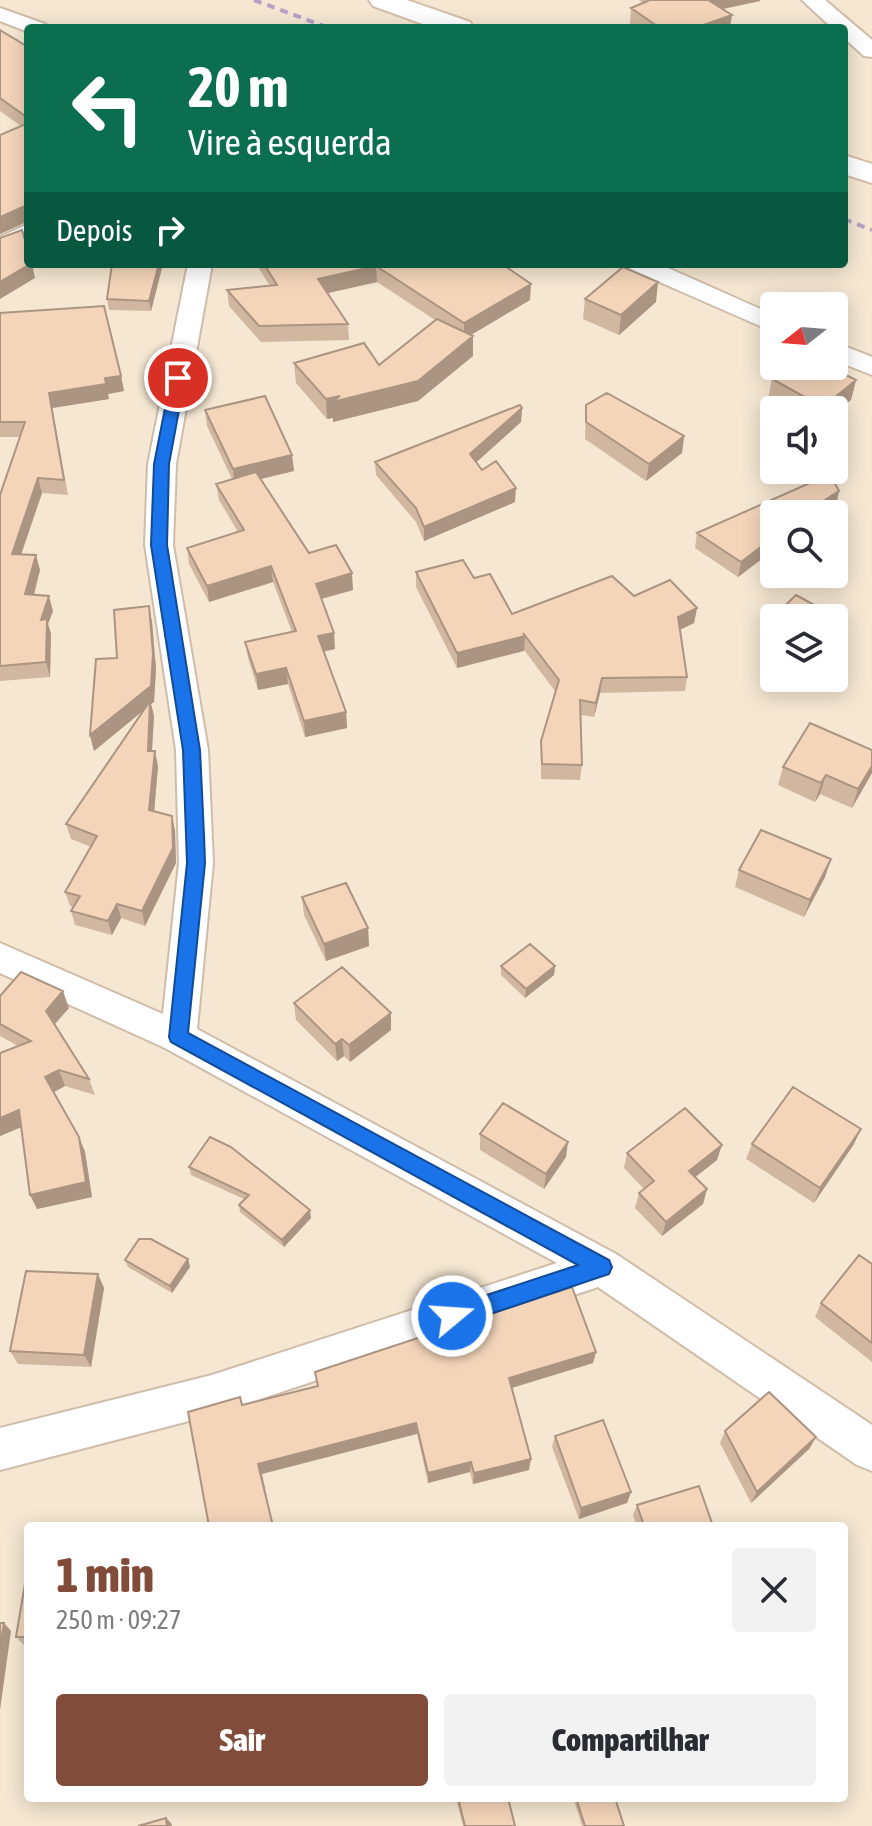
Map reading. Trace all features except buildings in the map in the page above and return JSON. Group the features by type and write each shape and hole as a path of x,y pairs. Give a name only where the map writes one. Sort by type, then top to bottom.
{"street":[{"path":"382,0 449,24"},
{"path":"812,0 840,24"},
{"path":"0,14 27,24"},
{"path":"848,31 872,51"},
{"path":"848,165 872,174"},
{"path":"0,247 24,233"},
{"path":"178,1037 196,849 192,750 159,545 162,464 199,268"},
{"path":"648,268 760,318"},
{"path":"848,356 872,367"},
{"path":"0,957 178,1037 602,1267 872,1450"},
{"path":"0,1449 212,1395 602,1267"}],"shaded area":[{"path":"0,0 872,0 872,1826 0,1826"}],"railway":[{"path":"254,0 318,24"},
{"path":"848,221 872,230"}],"route":[{"path":"178,378 162,464 159,545 192,750 196,863 178,1037 602,1267 452,1316"}]}
